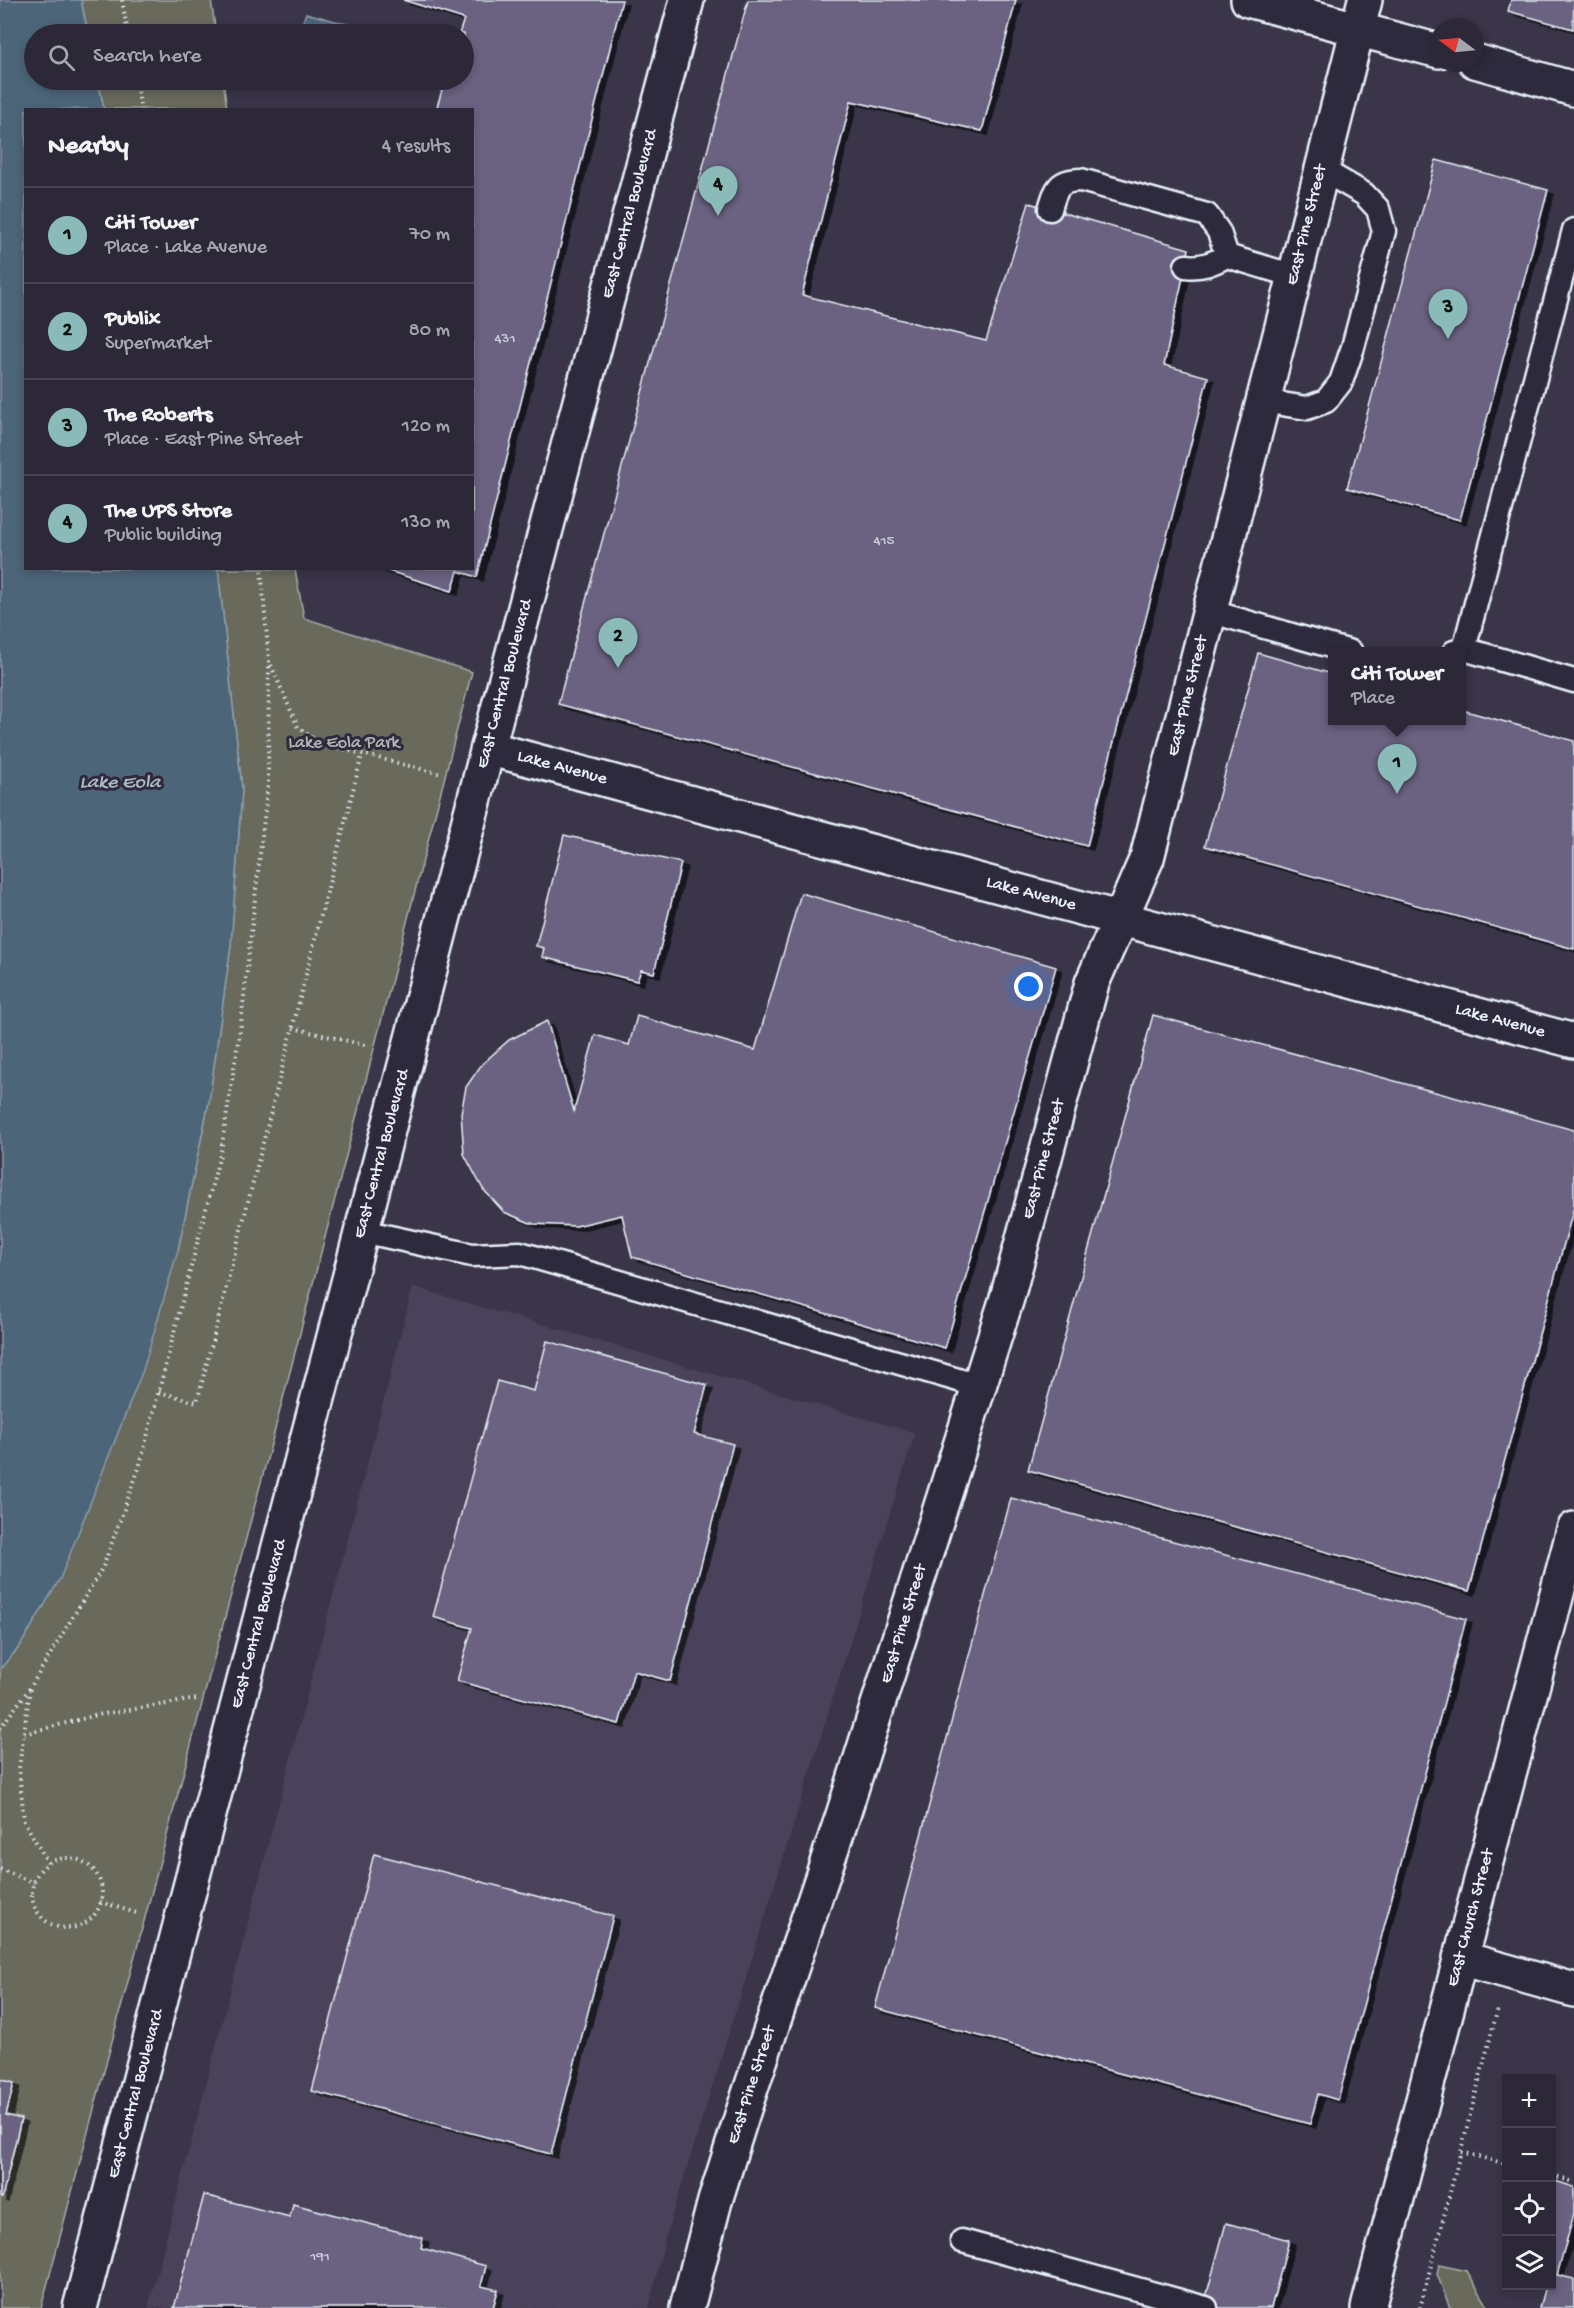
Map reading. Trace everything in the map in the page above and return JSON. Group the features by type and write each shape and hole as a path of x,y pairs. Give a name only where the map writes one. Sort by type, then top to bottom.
{"street":[{"name":"East Central Boulevard","path":"80,2308 488,748 687,0"},
{"path":"1248,0 1361,14 1430,47"},
{"name":"East Pine Street","path":"687,2308 715,2201 742,2115 843,1815 1007,1298 1092,982 1147,858 1361,14"},
{"path":"1484,64 1574,89"},
{"name":"Lake Avenue","path":"488,748 1574,1041"},
{"name":"East Church Street","path":"1368,2308 1574,1529"},
{"path":"1460,1958 1574,1990"}],"lane":[{"path":"1263,401 1307,408 1326,401 1341,382 1353,347 1384,231 1378,209 1364,194 1321,170"},
{"path":"1050,209 1059,186 1068,180 1081,180 1207,214 1219,232 1227,256"},
{"path":"1460,647 1574,230"},
{"path":"1186,266 1208,265 1227,256 1294,276"},
{"path":"1209,611 1337,647"},
{"path":"1466,652 1566,679"},
{"path":"362,1231 472,1255 520,1253 979,1386"},
{"path":"963,2241 1206,2308"}],"path":[{"path":"122,0 126,24"},
{"path":"138,90 141,108"},
{"path":"0,1728 30,1688 103,1567 139,1468 221,1151 242,1023 268,783 269,661 261,570"},
{"path":"269,661 298,727 320,743 362,756 441,774"},
{"path":"159,1392 197,1402 362,756"},
{"path":"293,1028 369,1046"},
{"path":"30,1688 19,1768 24,1821 48,1864"},
{"path":"24,1734 97,1715 197,1699"},
{"path":"59,1859 82,1862 92,1869 99,1879 102,1890 100,1902 96,1913 88,1922 66,1929 46,1922 38,1914 34,1904 34,1882 39,1872 48,1864 59,1859"},
{"path":"0,1869 34,1882"},
{"path":"100,1902 141,1914"},
{"path":"1420,2308 1500,2001"},
{"path":"1461,2151 1502,2163"},
{"path":"1556,2177 1574,2182"}],"shaded area":[{"path":"413,1287 915,1433 664,2242 649,2308 148,2308"}],"green space":[{"path":"81,0 211,0 215,24 86,24"},
{"path":"100,90 224,90 227,108 104,108"},
{"name":"Lake Eola Park","path":"218,570 295,570 304,618 472,672 273,1437 41,2308 0,2308 0,1669 20,1646 178,1250 209,1101 231,945 242,789"},
{"path":"1439,2265 1467,2271 1489,2308 1450,2308 1437,2274"}],"water":[{"name":"Lake Eola","path":"0,0 81,0 86,24 24,24 24,90 100,90 104,108 24,108 24,570 218,570 242,789 231,945 209,1101 178,1250 143,1370 60,1579 20,1646 0,1669"},
{"path":"306,13 346,24 302,24"}],"building":[{"path":"403,0 622,0 477,577 458,571 452,591 385,570 474,570 474,108 437,108 442,90 474,90 474,24 462,24 464,19"},
{"path":"748,0 1016,0 982,131 851,101 802,295 986,341 1029,203 1189,249 1164,365 1208,377 1087,846 558,704"},
{"path":"1511,0 1574,0 1573,29 1508,11"},
{"path":"1436,160 1548,190 1460,520 1347,488"},
{"path":"1258,653 1328,673 1328,725 1466,725 1466,711 1574,741 1574,949 1205,846"},
{"path":"564,835 681,863 654,973 641,970 637,981 542,957 544,948 536,946"},
{"path":"801,893 1056,967 945,1348 632,1257 622,1215 576,1226 528,1222 504,1212 483,1189 464,1154 461,1113 466,1087 482,1064 509,1040 547,1021 574,1111 595,1035 629,1045 637,1016 755,1050"},
{"path":"1153,1015 1574,1130 1574,1207 1469,1591 1028,1470"},
{"path":"547,1341 707,1385 694,1434 733,1444 670,1681 634,1671 619,1724 457,1681 472,1628 433,1617 497,1381 534,1391"},
{"path":"1011,1498 1466,1619 1338,2100 1318,2094 1310,2124 875,2008"},
{"path":"374,1854 613,1916 551,2154 312,2091"},
{"path":"0,2079 14,2083 6,2115 21,2119 2,2198 0,2197"},
{"path":"1556,2181 1574,2187 1574,2214 1557,2275 1574,2279 1574,2308 1539,2308 1544,2290 1556,2290"},
{"path":"204,2195 290,2217 293,2204 423,2238 421,2248 486,2266 481,2286 498,2290 493,2308 174,2308"},
{"path":"1226,2223 1289,2240 1271,2308 1203,2308"}],"place":[{"name":"The UPS Store","path":"718,216"},
{"name":"The Roberts","path":"1448,339"},
{"name":"Publix","path":"618,668"},
{"name":"Citi Tower","path":"1397,794"}]}
